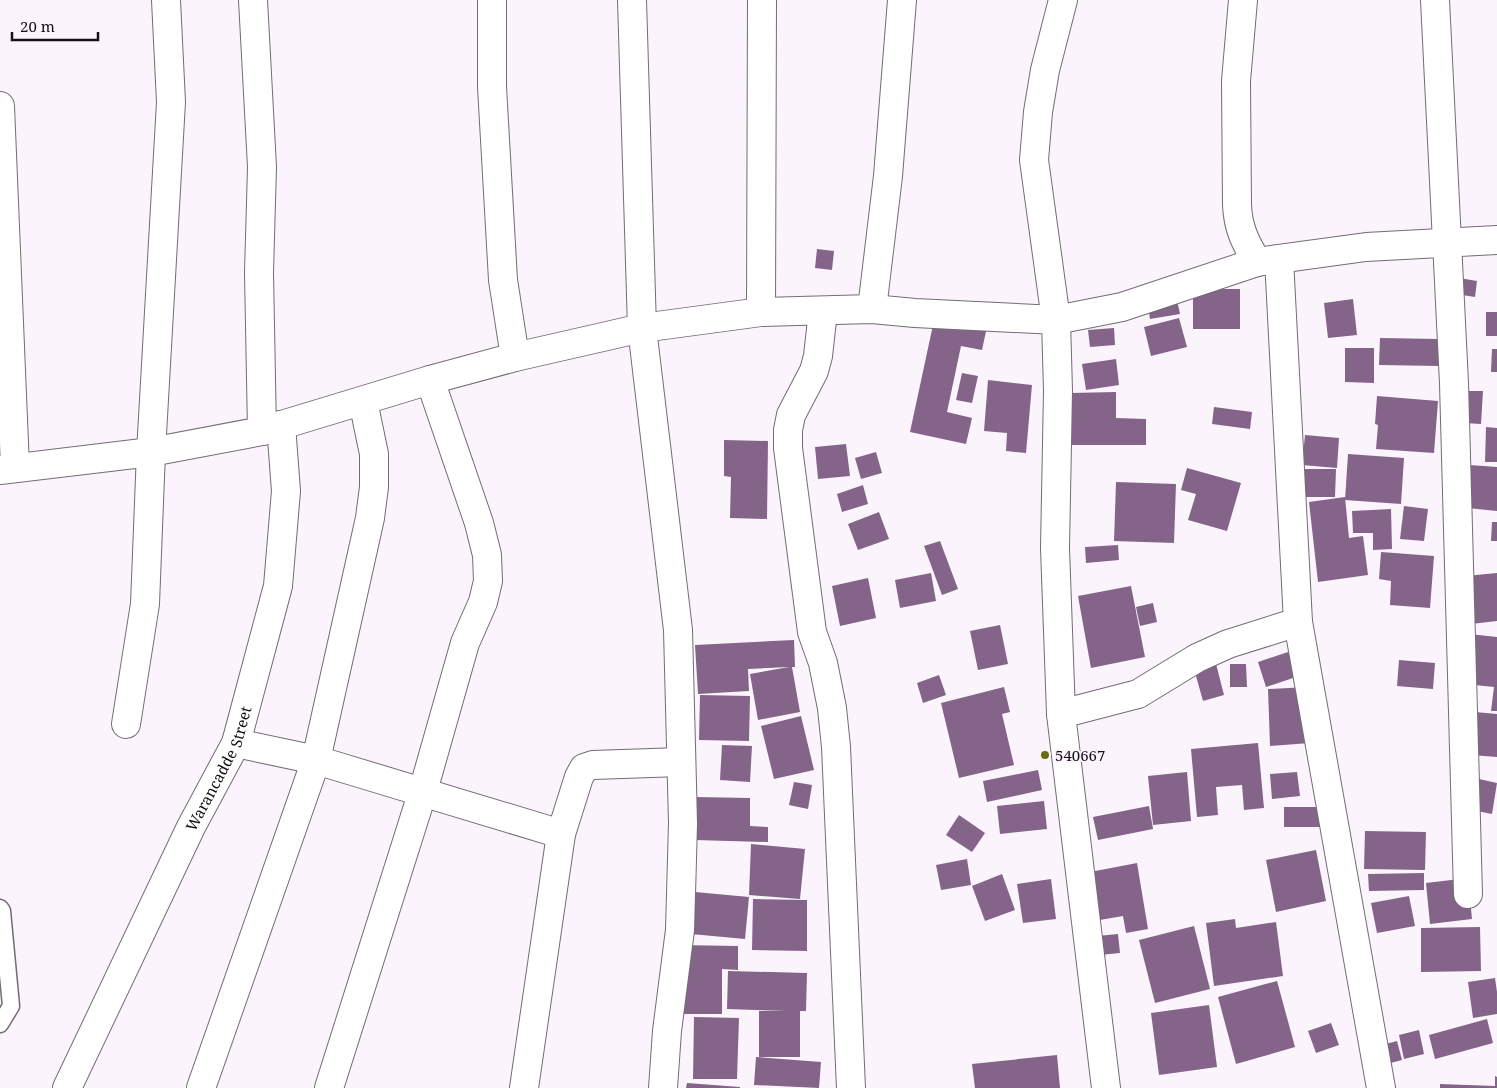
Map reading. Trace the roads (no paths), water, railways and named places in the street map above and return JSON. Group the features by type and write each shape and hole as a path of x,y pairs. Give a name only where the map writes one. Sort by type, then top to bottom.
{"street":[{"path":"126,724 145,604 151,452 171,102 166,0"},
{"name":"Warancadde Street","path":"67,1088 191,827 236,743 278,586 286,491 271,428 259,273 262,167 253,0"},
{"path":"492,0 492,87 503,280 515,357"},
{"path":"632,0 642,328 678,630 683,823 680,930 667,1031 663,1088"},
{"path":"761,312 762,0"},
{"path":"872,309 888,176 902,0"},
{"path":"1063,0 1045,70 1038,112 1034,160 1056,320 1058,391 1054,548 1061,714 1106,1088"},
{"path":"1243,0 1236,82 1236,205 1238,222 1244,240 1268,260 1298,622 1381,1088"},
{"path":"1434,0 1454,393 1468,894"},
{"path":"0,106 7,468 151,452 271,428 430,380 515,357 642,328 761,312 872,309 1056,320 1122,307 1268,260 1366,247 1497,240"},
{"path":"823,311 818,356 814,371 791,415 788,430 788,448 812,632 823,663 836,746 851,1088"},
{"path":"329,1088 423,791 465,643 483,602 488,581 487,555 479,523 430,380"},
{"path":"201,1088 316,760 370,518 374,487 374,454 363,401"},
{"path":"1061,714 1138,694 1198,658 1228,644 1298,622"},
{"path":"236,743 316,760 561,834"},
{"path":"524,1088 561,834 578,777 584,768 592,765 681,762"}],"lane":[{"path":"0,908 2,911 11,1006 0,1024"}],"place":[{"name":"540667","path":"1045,755"}]}
